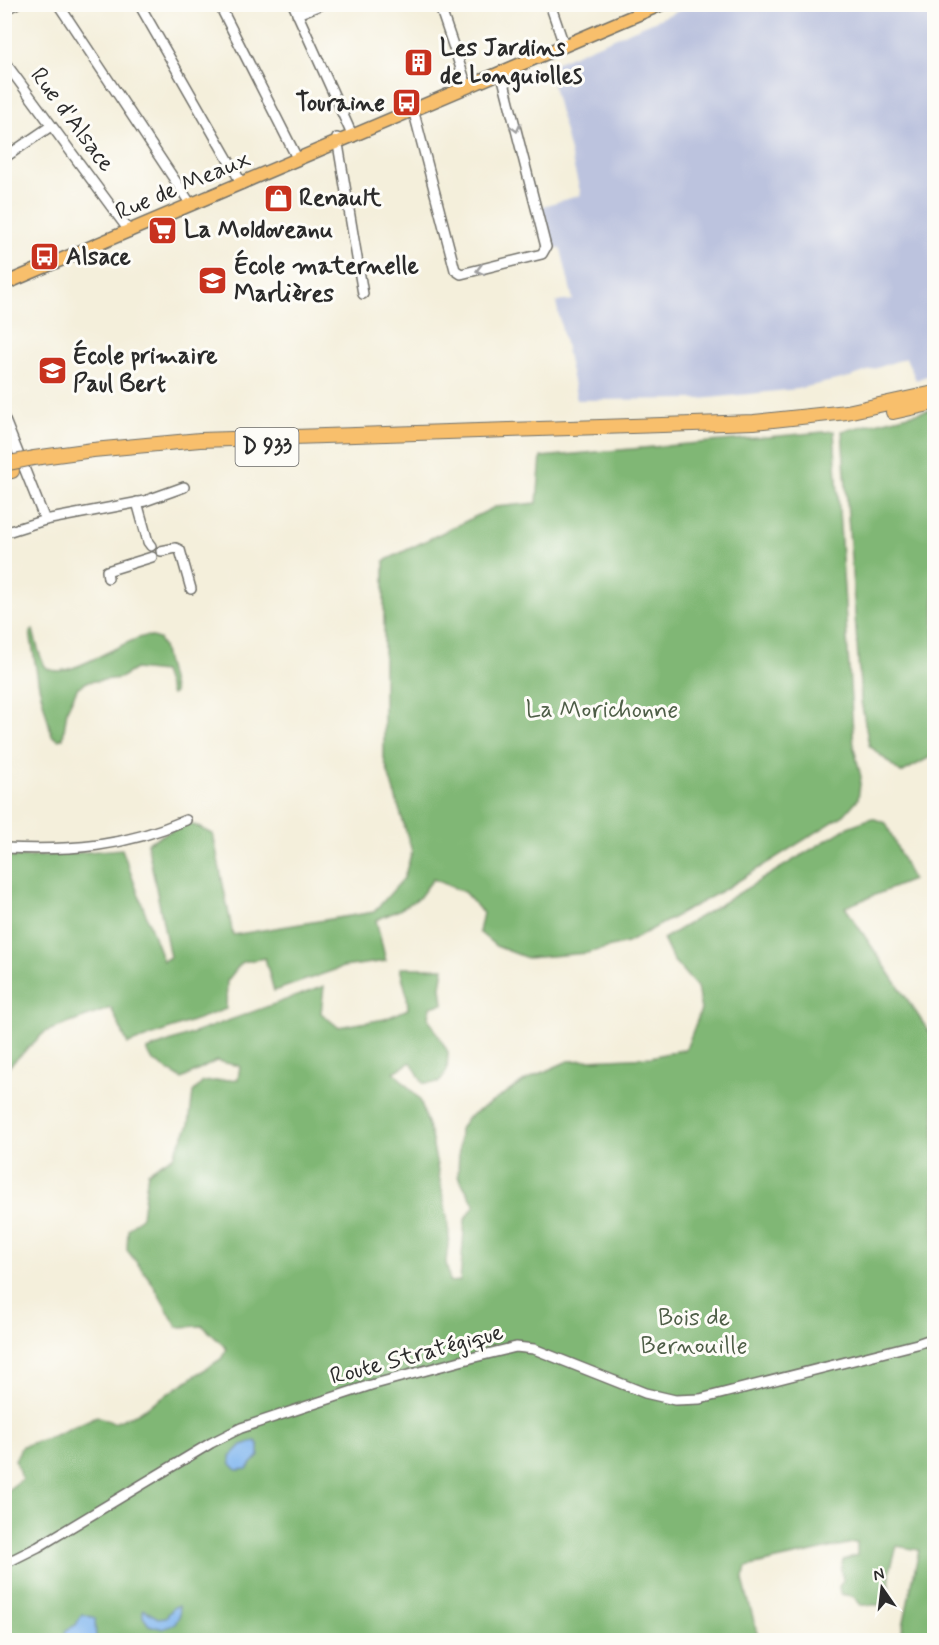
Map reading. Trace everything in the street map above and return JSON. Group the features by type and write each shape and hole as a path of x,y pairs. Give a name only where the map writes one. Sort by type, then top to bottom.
{"highway":[{"name":"D 933","path":"848,416 934,393"},
{"name":"D 933","path":"8,467 183,451 711,434 934,403"}],"main road":[{"name":"Rue de Meaux","path":"4,278 129,229 662,4"},
{"name":"Rue de Meaux","path":"4,284 84,247 104,235 129,229 188,200 241,182 296,156 338,141"}],"street":[{"path":"4,10 16,4"},
{"path":"58,4 188,200"},
{"path":"139,4 241,182"},
{"path":"219,4 296,156"},
{"path":"323,4 295,9 352,134"},
{"path":"439,4 467,86"},
{"path":"549,4 564,45"},
{"name":"Rue d'Alsace","path":"4,61 129,229"},
{"path":"413,109 455,270 461,274 542,254 546,247 501,71"},
{"path":"4,158 51,126"},
{"path":"338,141 363,294"},
{"path":"4,418 45,520"},
{"path":"4,533 45,520 137,502 184,487"},
{"path":"137,502 151,546"},
{"path":"151,546 159,546 161,551"},
{"path":"151,546 148,552 152,557"},
{"path":"108,578 106,571 158,556 161,551 176,548 180,550 191,589"},
{"path":"4,848 83,849 150,835 186,820"},
{"name":"Route Stratégique","path":"4,1564 38,1547 211,1443 241,1428 371,1385 516,1347 534,1349 645,1393 675,1400 700,1399 934,1338"}],"shaded area":[{"path":"692,5 934,5 934,373 916,380 906,358 850,377 797,389 700,399 577,400 556,302 573,300 561,249 550,247 540,207 581,195 548,66"}],"green space":[{"path":"934,409 934,755 901,773 869,745 861,701 842,431"},
{"name":"La Morichonne","path":"834,431 854,748 861,777 858,799 844,815 727,888 627,943 587,953 527,958 496,946 479,932 483,913 464,892 433,879 419,898 376,920 386,961 343,967 274,991 265,958 242,962 227,981 226,1009 128,1044 111,1008 45,1032 5,1070 5,857 122,849 163,961 170,957 147,843 188,822 213,834 233,935 374,912 404,878 412,851 384,759 384,561 495,507 537,503 541,457"},
{"path":"33,630 43,662 53,671 78,666 136,639 146,636 159,639 174,693 171,695 163,672 135,669 120,678 87,682 78,687 67,710 63,738 59,740 52,736 39,686 30,632"},
{"name":"Bois de Bernouille","path":"872,818 886,823 912,880 845,907 934,1039 934,1640 900,1640 919,1550 897,1546 890,1570 889,1594 879,1605 861,1605 853,1596 840,1594 843,1560 857,1555 857,1542 746,1567 743,1580 759,1640 5,1640 5,1492 22,1479 15,1460 22,1446 51,1437 97,1416 114,1423 138,1413 221,1359 227,1349 203,1326 177,1327 151,1281 127,1250 128,1229 142,1216 148,1172 173,1156 189,1125 193,1092 203,1082 238,1079 240,1066 216,1061 182,1079 153,1061 147,1050 324,986 321,1013 338,1027 385,1019 408,1009 400,968 444,968 441,987 443,1004 430,1007 429,1019 448,1052 447,1071 438,1083 423,1083 411,1062 394,1072 420,1100 431,1136 447,1216 449,1236 446,1262 450,1282 460,1281 465,1219 475,1205 458,1176 460,1129 467,1118 528,1079 568,1061 651,1057 686,1049 701,1010 697,987 673,960 663,939 850,826"}],"water":[{"path":"256,1441 259,1446 259,1456 247,1469 237,1470 231,1464 230,1457 242,1445"},
{"path":"179,1606 180,1614 175,1624 163,1629 149,1625 143,1617 143,1609 158,1618 166,1617 174,1607"},
{"path":"82,1614 95,1618 96,1640 63,1640 66,1630 76,1625"}],"place":[{"name":"Les Jardins de Longuiolles","path":"419,62"},
{"name":"Touraine","path":"406,103"},
{"name":"Renault","path":"278,198"},
{"name":"La Moldoveanu","path":"163,230"},
{"name":"Alsace","path":"45,257"},
{"name":"École maternelle Marlières","path":"213,280"},
{"name":"École primaire Paul Bert","path":"52,370"}]}
